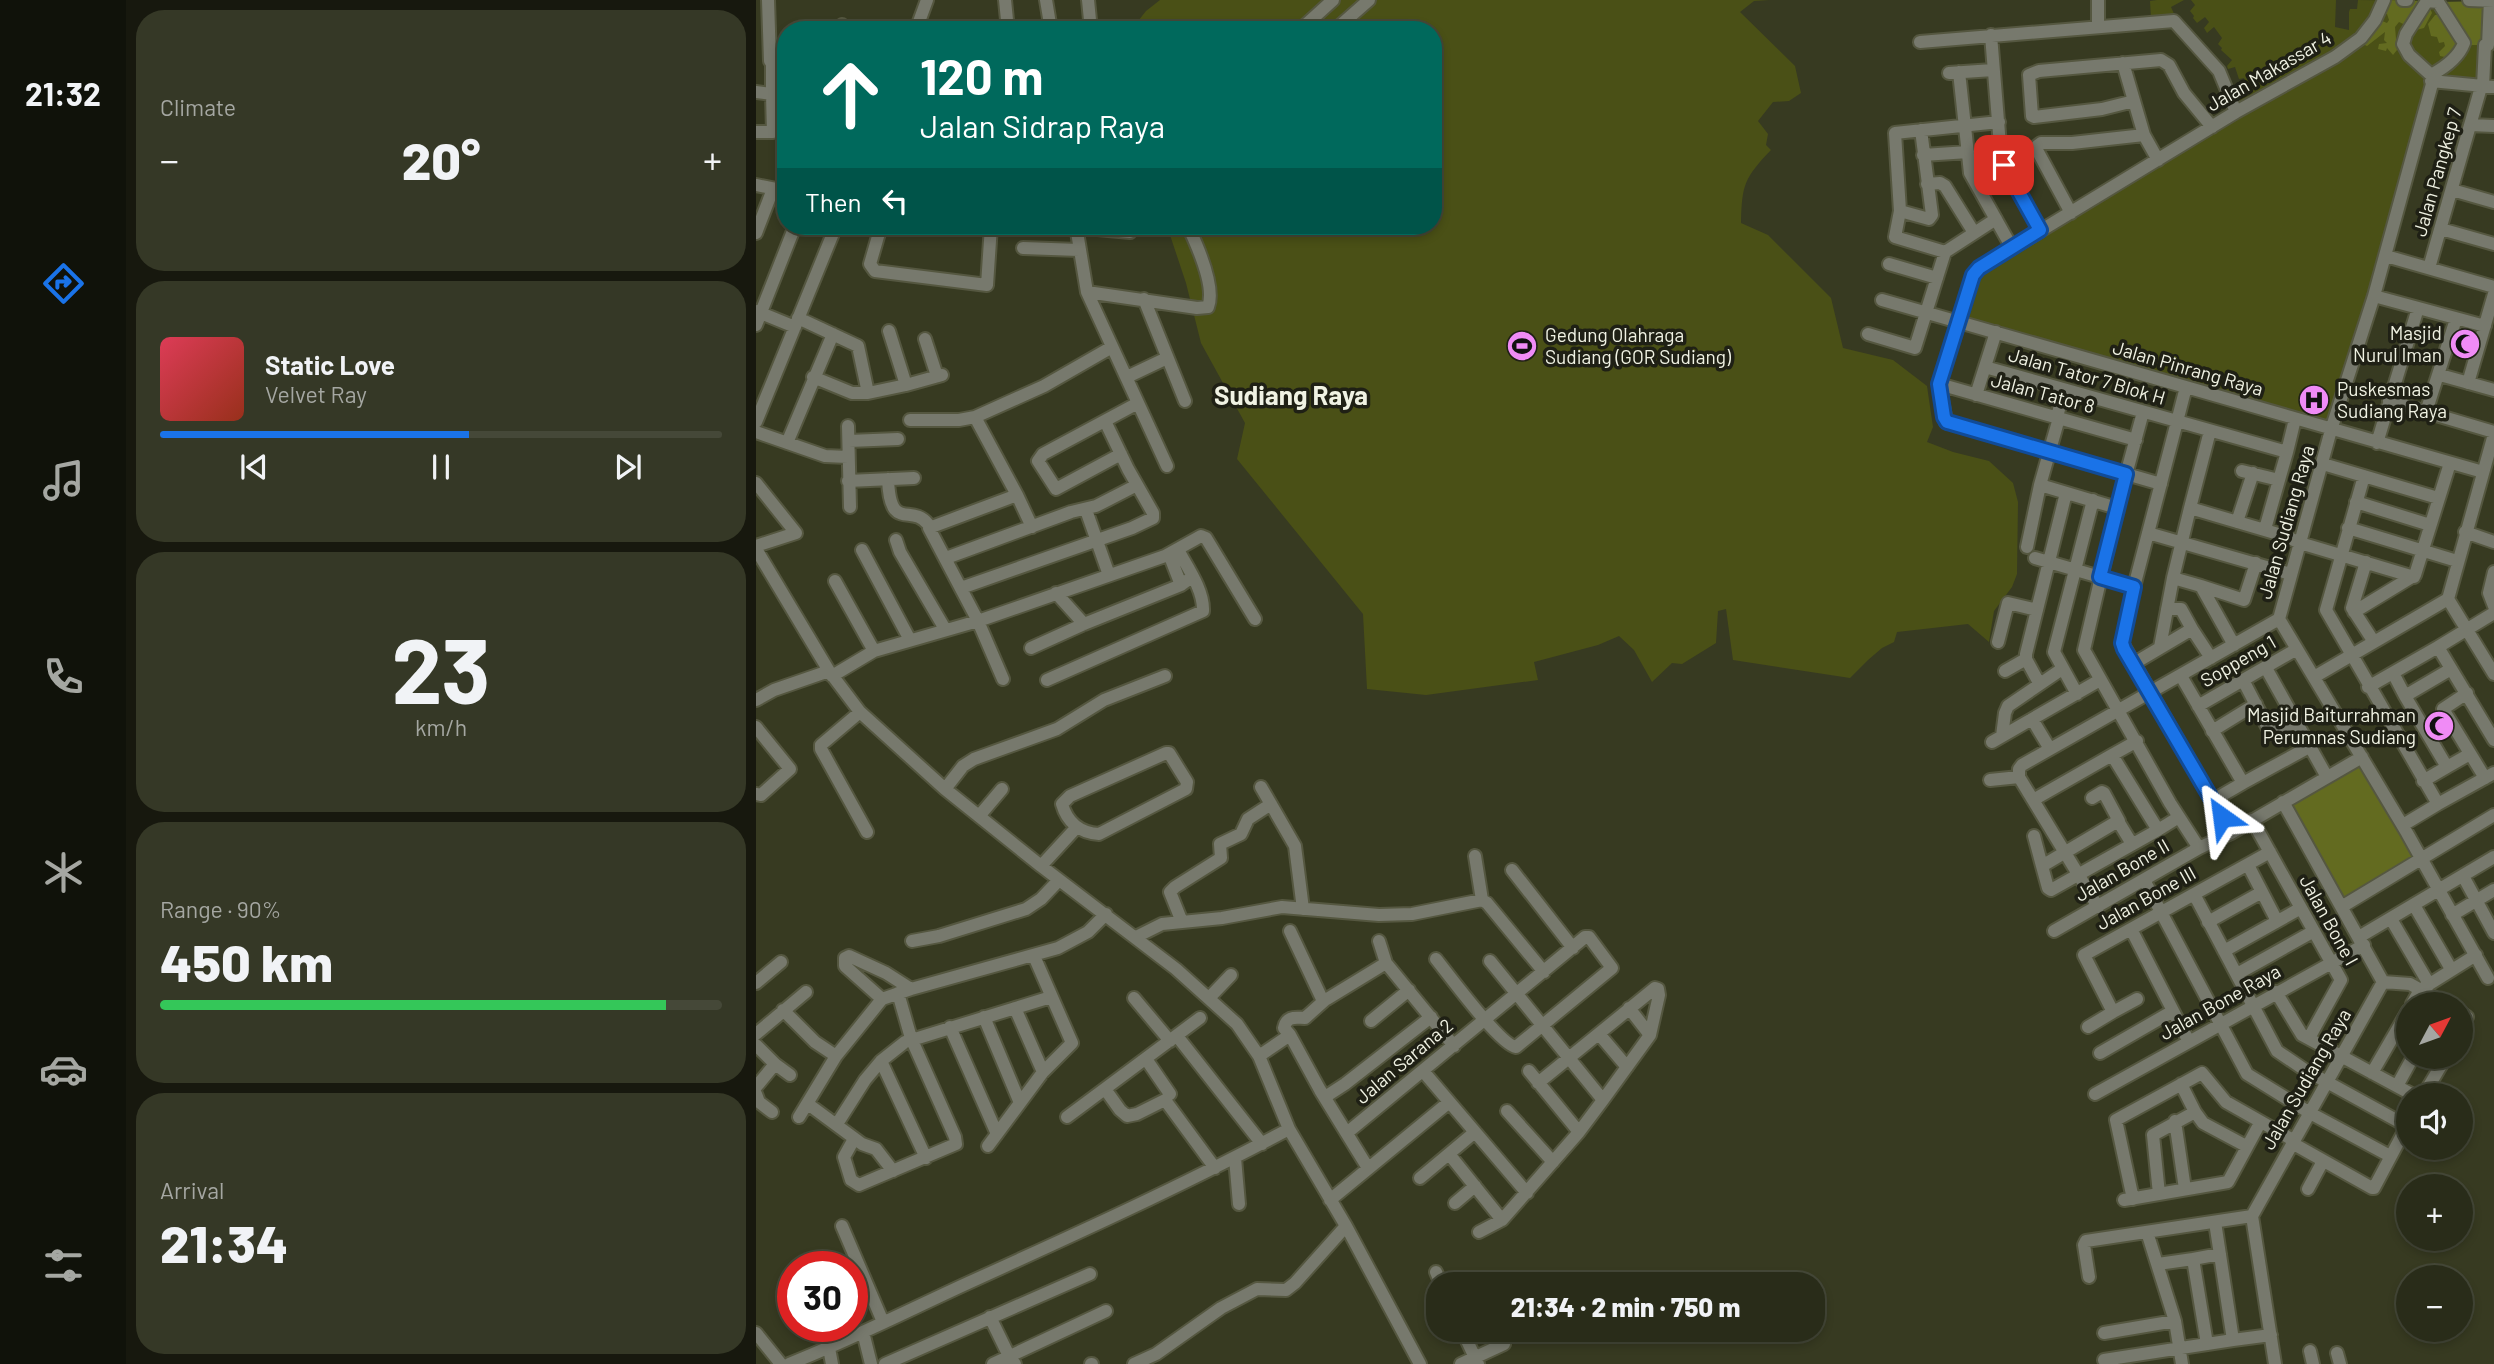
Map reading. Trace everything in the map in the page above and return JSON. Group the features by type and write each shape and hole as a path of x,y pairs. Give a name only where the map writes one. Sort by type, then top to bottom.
{"street":[{"path":"768,0 769,40 777,60"},
{"path":"919,21 926,0"},
{"path":"1005,0 1008,21"},
{"path":"1046,0 1050,21"},
{"path":"1088,0 1090,20"},
{"path":"1310,21 1333,0"},
{"path":"1342,21 1355,5 1369,0"},
{"path":"2098,0 2098,27"},
{"name":"Jalan Makassar 4","path":"1939,384 1975,271 2236,112 2335,57 2361,38 2375,20 2385,0"},
{"path":"2469,0 2491,1"},
{"path":"2459,52 2464,43 2433,1 2406,34 2403,44 2409,55 2431,75 2486,86"},
{"name":"Jalan Pangkep 7","path":"2429,268 2470,125 2486,86 2491,1"},
{"path":"1920,42 2174,21 2219,71 2236,112"},
{"path":"1991,35 2002,161 2040,230"},
{"path":"2460,36 2472,45"},
{"path":"756,44 769,40"},
{"path":"2431,75 2472,45 2489,45"},
{"path":"2134,100 2102,109 2032,116 2029,75 2033,72 2143,60 2165,61 2184,93 2212,127"},
{"path":"2123,63 2144,135 2158,160"},
{"path":"1993,70 1954,73 1970,173 2012,248"},
{"path":"777,73 772,93 777,117"},
{"name":"Jalan Sudiang Raya","path":"2431,75 2374,296 2331,430 2279,619 2403,825 2488,978"},
{"path":"756,92 772,93"},
{"path":"1945,252 1895,237 1900,211 1895,133 1998,122"},
{"path":"2470,125 2494,126"},
{"path":"1900,211 1930,218 1921,130"},
{"path":"756,132 777,132"},
{"path":"2071,213 2037,146 2041,143 2072,143 2144,135"},
{"path":"1923,155 1968,152"},
{"path":"1927,184 1940,183 1945,186 1973,231"},
{"path":"756,185 777,190"},
{"path":"2452,190 2492,202 2494,186"},
{"path":"756,233 777,194"},
{"path":"1868,334 1915,348 1945,252 1973,231 1996,219"},
{"path":"2441,229 2494,244"},
{"path":"791,235 758,316 797,323 834,334 858,346 868,393"},
{"path":"756,422 832,235"},
{"path":"878,235 870,264 875,271 987,285 990,235"},
{"path":"1077,235 1087,292 1167,466"},
{"path":"1087,292 1197,308 1206,307 1210,304 1210,296 1200,252 1192,235"},
{"path":"1023,248 1079,250"},
{"path":"2385,256 2494,287"},
{"path":"1889,264 1937,278"},
{"path":"2468,383 2494,294"},
{"path":"2374,296 2485,326"},
{"path":"1144,299 1185,401"},
{"name":"Jalan Pinrang Raya","path":"1882,300 2483,472"},
{"path":"2377,443 2418,308"},
{"path":"2426,412 2456,318"},
{"path":"889,331 906,385"},
{"path":"1976,395 1996,332"},
{"path":"787,443 813,377 834,334"},
{"path":"813,377 852,393 868,393 939,375 925,339"},
{"path":"910,420 959,420 975,417 1044,386 1112,347"},
{"path":"1127,377 1167,358"},
{"name":"Jalan Tator 7 Blok H","path":"1985,367 2287,452"},
{"path":"2440,375 2494,390"},
{"path":"1939,384 1947,422 2161,484"},
{"name":"Jalan Tator 8","path":"1939,384 2136,440"},
{"path":"2186,387 2122,643 2231,833"},
{"path":"2027,547 2064,390"},
{"path":"2389,401 2494,433 2448,599 2494,674"},
{"path":"1121,454 1056,489 1039,463 1043,454 1138,403"},
{"path":"2143,412 2084,647 2099,680 2199,848"},
{"path":"975,417 1032,527"},
{"path":"2264,529 2295,419"},
{"path":"961,588 1132,528 1153,518 1153,513 1105,421"},
{"path":"848,426 850,507"},
{"path":"2160,647 2181,542 2210,431"},
{"path":"756,432 825,456 848,457"},
{"path":"849,441 898,439"},
{"path":"2354,612 2414,577 2450,463"},
{"path":"2323,464 2438,498"},
{"path":"2237,522 2247,472 2279,480"},
{"path":"2364,476 2326,610 2368,687 2438,804"},
{"path":"848,481 914,478"},
{"path":"888,479 891,505 902,514 924,519 928,524"},
{"path":"756,483 796,533 756,547 830,674 860,712 911,761 1041,866 1136,937 1237,1024 1259,1056 1289,1129 1346,1226 1420,1364"},
{"path":"946,558 1077,510 1086,510 1137,485"},
{"path":"2040,485 2117,508"},
{"path":"2039,683 2026,659 2067,493"},
{"path":"1003,679 978,621 929,528 1017,495"},
{"path":"2077,694 2054,652 2093,500"},
{"path":"2356,502 2430,525"},
{"path":"2190,508 2414,577"},
{"path":"1086,510 1109,575"},
{"path":"2348,528 2457,561"},
{"path":"2465,532 2494,542"},
{"path":"2148,533 2291,574"},
{"path":"756,700 774,690 830,674 874,651 978,621 1174,552 1204,536 1255,620"},
{"path":"897,540 900,552 945,629"},
{"path":"862,550 910,640"},
{"path":"1047,680 1203,611 1192,577 1174,552"},
{"path":"1174,552 1181,585"},
{"path":"2035,558 2134,587"},
{"path":"2366,562 2352,608 2374,642"},
{"path":"2173,578 2244,600 2256,564"},
{"path":"1031,648 1181,585 1192,577"},
{"path":"2493,577 2488,593 2494,606"},
{"path":"835,581 874,651"},
{"path":"2202,586 2234,645"},
{"path":"1056,593 1084,624"},
{"path":"2314,677 2448,599"},
{"path":"1998,642 2008,603 2037,610"},
{"path":"2167,609 2181,609 2211,658"},
{"path":"2368,687 2494,613"},
{"path":"2098,907 2019,777 2019,769 2279,619"},
{"path":"2133,664 2192,629"},
{"path":"2438,647 2494,740"},
{"name":"Soppeng 1","path":"2198,706 2297,649"},
{"path":"2006,671 2026,659"},
{"path":"2266,668 2327,777"},
{"path":"2062,669 2008,706 1997,739 2099,680"},
{"path":"2405,696 2451,669"},
{"path":"2393,673 2447,767"},
{"path":"945,789 963,766 974,759 1058,729 1104,700 1166,676"},
{"path":"2181,676 2243,783"},
{"path":"2243,680 2271,734 2297,721"},
{"path":"2403,825 2489,776 2470,754 2443,709 2467,694"},
{"path":"2212,731 2256,704"},
{"path":"860,712 821,745 821,749 867,832"},
{"path":"2032,719 2050,749"},
{"path":"756,727 790,769 761,795 756,794"},
{"path":"2033,800 2137,741"},
{"path":"2212,801 2311,746"},
{"path":"1166,753 1169,753 1188,785 1186,789 1098,834 1088,834 1076,828 1064,810 1062,804 1065,799 1166,753"},
{"path":"2423,781 2470,754"},
{"path":"2112,755 2158,830"},
{"name":"Jalan Bone II","path":"2054,930 2199,848 2231,833 2361,757"},
{"path":"1990,780 2019,777"},
{"path":"1261,787 1296,846 1303,909"},
{"path":"980,816 1002,789"},
{"path":"2092,798 2104,793 2132,844"},
{"path":"2283,802 2383,982 2424,987"},
{"path":"1182,922 1170,892 1221,858 1220,844 1241,834 1248,819 1271,804"},
{"path":"2343,906 2494,816"},
{"path":"2034,836 2048,888 2052,890 2179,817"},
{"path":"2042,866 2119,821"},
{"name":"Jalan Bone I","path":"2249,822 2270,852 2341,981 2309,1038"},
{"path":"1041,866 1076,828"},
{"name":"Jalan Bone III","path":"2113,1012 2084,955 2270,852"},
{"path":"1475,856 1482,900 1544,972"},
{"name":"Jalan Bone Raya","path":"2095,1094 2189,1042 2223,1028 2254,1005 2331,963 2391,919 2494,857"},
{"path":"2248,865 2277,920"},
{"path":"1436,959 1484,1019 1510,1046 1520,1045 1612,968 1589,937 1585,937 1573,948 1512,870"},
{"path":"2463,876 2492,926"},
{"path":"912,941 939,936 1026,909 1059,880"},
{"path":"2144,880 2247,1074 2309,1112 2390,1156"},
{"path":"2452,915 2494,890"},
{"path":"2208,922 2262,892"},
{"path":"2194,894 2277,1051 2396,1118"},
{"path":"1136,937 1162,924 1222,918 1282,907 1379,915 1412,914 1482,900"},
{"path":"2414,905 2449,971"},
{"path":"2224,951 2301,908"},
{"path":"799,1118 836,1056 882,999 1034,956 1073,942 1106,914"},
{"path":"2391,919 2424,987 2430,992"},
{"path":"2131,929 2189,1042"},
{"path":"2237,974 2314,931"},
{"path":"1290,932 1321,997 1325,1000"},
{"path":"1379,941 1386,963 1454,1046"},
{"name":"Jalan Sarana 2","path":"1348,1132 1573,948"},
{"path":"2420,992 2424,987 2476,955"},
{"path":"882,999 845,966 845,958 849,956 874,967 911,989"},
{"path":"988,1146 1043,1072 1072,1043 1034,956"},
{"path":"1490,961 1603,1100"},
{"path":"756,983 781,962"},
{"path":"1368,1168 1284,1028 1293,1017 1308,1016 1325,1000 1386,963"},
{"path":"1209,998 1231,975"},
{"name":"Jalan Sudiang Raya","path":"2252,1216 2383,982"},
{"path":"1479,1232 1502,1220 1527,1194 1603,1100 1650,1035 1658,989 1655,988 1629,1008 1538,1083"},
{"path":"1371,1021 1409,990"},
{"path":"756,1034 806,992"},
{"path":"2276,992 2300,1032 2396,1085"},
{"path":"855,1139 844,1157 853,1183 859,1185 956,1144 956,1137 911,1038 898,993"},
{"path":"837,1124 865,1080 881,1061 911,1038 1051,997"},
{"path":"1134,998 1174,1038 1262,1144"},
{"path":"2088,1027 2137,999"},
{"path":"1015,1008 1043,1072"},
{"path":"1629,1008 1650,1035"},
{"path":"783,1010 815,1042 836,1056"},
{"path":"2100,1053 2173,1011"},
{"path":"984,1017 1020,1103"},
{"path":"1325,1097 1431,1017"},
{"path":"1067,1116 1200,1018"},
{"path":"950,1027 997,1134"},
{"path":"2372,1073 2396,1032"},
{"path":"1599,1034 1627,1067"},
{"path":"1259,1056 1290,1035"},
{"path":"756,1045 775,1064 790,1074"},
{"path":"1146,1059 1170,1094"},
{"path":"881,1061 926,1158"},
{"path":"756,1087 775,1064"},
{"path":"1423,1071 1527,1194"},
{"path":"1528,1071 1579,1132"},
{"path":"2260,1123 2228,1182 2128,1199 2116,1119 2200,1074 2205,1074 2226,1102 2372,1188 2396,1146"},
{"path":"2181,1084 2194,1112 2203,1123 2246,1146"},
{"path":"1105,1088 1127,1116 1165,1100 1215,1168"},
{"path":"756,1094 759,1102 772,1112"},
{"path":"1331,1200 1448,1102"},
{"path":"808,1104 855,1139 876,1149 893,1171"},
{"path":"1507,1111 1553,1162"},
{"path":"2159,1194 2152,1135 2194,1112"},
{"path":"2175,1121 2185,1189"},
{"path":"868,1330 1215,1168 1289,1129"},
{"path":"1420,1178 1475,1132"},
{"path":"1449,1154 1502,1220"},
{"path":"1235,1158 1239,1204"},
{"path":"2308,1189 2323,1161"},
{"path":"1455,1203 1475,1186"},
{"path":"2089,1277 2084,1243 2252,1216 2275,1364"},
{"path":"2215,1222 2233,1340"},
{"path":"842,1226 883,1322"},
{"path":"1134,1364 1156,1354 1221,1308 1257,1289 1286,1290 1296,1283 1346,1226"},
{"path":"2147,1232 2175,1321 2182,1364"},
{"path":"2158,1264 2220,1254"},
{"path":"2193,1259 2207,1344"},
{"path":"886,1364 1090,1273"},
{"path":"993,1364 1012,1360 1106,1311"},
{"path":"990,1317 1012,1360"},
{"path":"2104,1333 2175,1321"},
{"path":"756,1333 781,1364"},
{"path":"2104,1360 2271,1335"},
{"path":"789,1364 842,1342"},
{"path":"866,1342 871,1364"},
{"path":"1467,1342 1476,1361"},
{"path":"1461,1364 1476,1361 1504,1344"},
{"path":"829,1348 832,1364"}],"green space":[{"name":"Gedung Olahraga Sudiang (GOR Sudiang)","path":"1160,0 1769,0 1754,1 1740,12 1795,66 1801,93 1789,101 1773,102 1758,121 1768,134 1766,145 1771,150 1746,183 1741,223 1768,235 1831,298 1843,348 1893,360 1927,386 1933,427 1927,442 1989,461 2013,483 2018,502 2017,574 2012,587 1994,611 1989,642 1968,624 1897,632 1894,642 1882,648 1850,678 1733,660 1726,609 1718,611 1716,643 1682,664 1672,663 1652,682 1634,650 1619,636 1598,645 1534,662 1538,680 1426,695 1367,689 1363,614 1237,459 1245,423 1201,343 1186,283 1170,235 1442,235 1442,21 1138,21"},
{"path":"2184,0 2171,7 2175,16 2151,18 2150,1"},
{"path":"2191,0 2336,0 2335,27 2349,30 2349,12 2350,9 2357,9 2358,0 2427,1 2485,45 2483,86 2432,81 2331,430 1959,324 1973,275 2224,121 2232,102 2250,95 2244,78 2239,79 2235,67 2228,69 2227,66 2232,60 2221,50 2218,44 2222,38 2214,27 2207,33 2204,28 2209,22 2205,17 2197,23 2193,18 2190,11 2195,5"},
{"path":"2384,0 2427,1 2432,13 2424,28 2416,30 2399,22 2395,27 2397,50 2393,55 2387,48 2386,51 2378,49 2379,44 2387,43 2384,40 2385,32 2367,46 2361,38 2380,20 2387,23 2389,20 2387,14 2381,15"},
{"path":"2490,1 2488,45 2464,45 2449,58 2440,56 2444,42 2439,43 2437,37 2431,36 2428,24 2435,15 2439,15 2438,2"},
{"path":"2362,757 2420,858 2343,906 2283,802"}],"place":[{"name":"Masjid Nurul Iman","path":"2465,344"},
{"name":"Gedung Olahraga Sudiang (GOR Sudiang)","path":"1522,346"},
{"name":"Puskesmas Sudiang Raya","path":"2314,400"},
{"name":"Masjid Baiturrahman Perumnas Sudiang","path":"2439,726"}],"district":[{"name":"Sudiang Raya","path":"1291,396"}],"route":[{"path":"2004,165 2040,230 1975,271 1939,384 1944,417 1947,422 2126,474 2100,577 2134,587 2122,643 2124,649 2222,817"}]}
